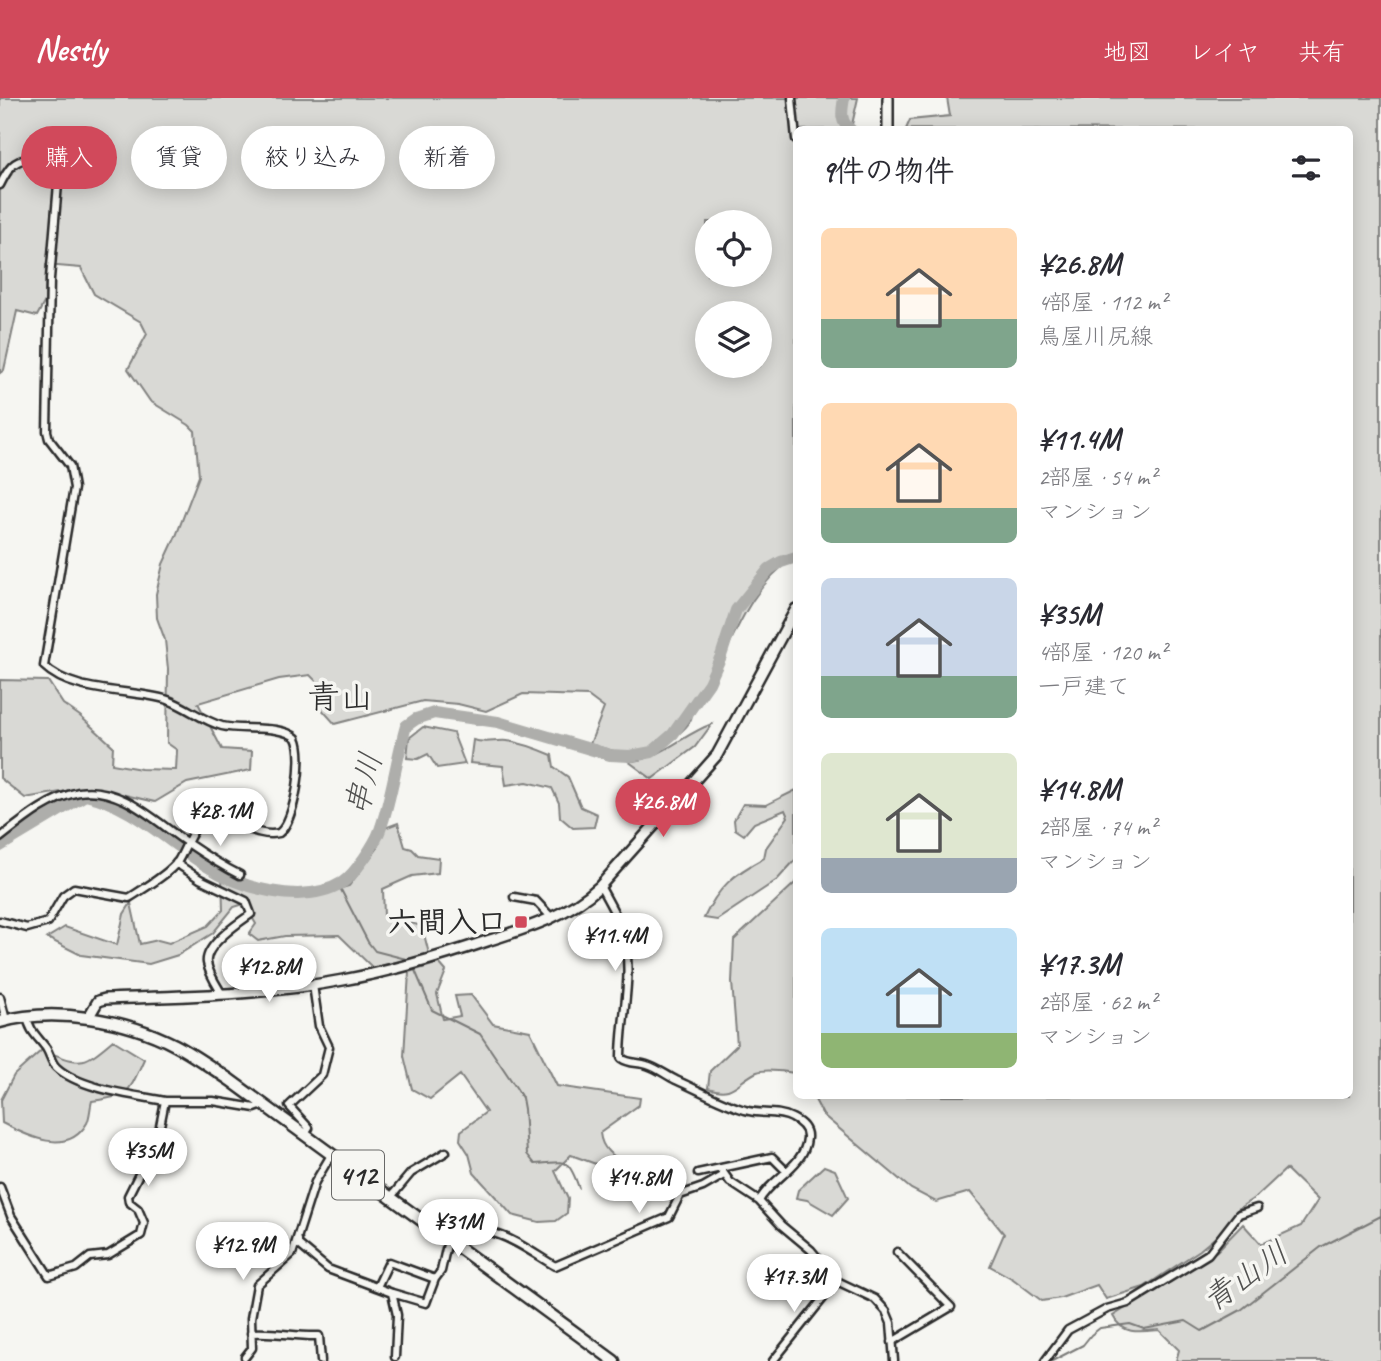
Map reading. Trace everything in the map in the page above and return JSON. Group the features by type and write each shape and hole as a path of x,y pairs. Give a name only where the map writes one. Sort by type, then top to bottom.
{"highway":[{"name":"412","path":"3,1021 27,1016 53,1015 88,1018 142,1032 176,1045 204,1062 614,1361"}],"main road":[{"path":"888,98 888,126"},
{"path":"88,1018 98,1000 222,994 313,985 388,970 461,950 552,918 585,901 717,755 793,615"}],"street":[{"path":"792,98 795,126"},
{"path":"0,185 12,166 25,160 48,165 57,177 56,229 50,279 47,431 49,439 70,466 74,488 44,666 59,678 120,693 165,699 220,726 284,730 291,733 299,743 299,775 290,816 279,833 268,834 216,817 207,818 200,822 178,861 129,898 74,888 63,896 48,922 27,928 0,921"},
{"path":"0,838 20,821 49,804 77,792 93,791 120,797 160,822 187,844 240,875"},
{"path":"178,861 200,878 246,901 250,907 251,915 232,928 208,953 206,960 222,994"},
{"path":"600,886 621,925 625,941 629,974 621,1035 621,1058 647,1065 689,1084 710,1098 746,1111 784,1115 804,1125 807,1140 802,1152 764,1191 759,1201"},
{"path":"513,898 536,901 552,918"},
{"path":"304,1136 309,1128 289,1106 322,1075 330,1047 319,1026 313,985"},
{"path":"0,997 3,1021"},
{"path":"27,1016 28,1025 47,1049 54,1064 82,1082 164,1101 213,1101 255,1108 263,1105"},
{"path":"0,1187 11,1216 49,1276 76,1268 90,1258 108,1255 141,1235 144,1223 138,1209 129,1202 128,1196 158,1136 164,1101"},
{"path":"390,1198 411,1173 446,1152"},
{"path":"245,1357 252,1349 253,1295 257,1284 292,1254 315,1182 331,1155"},
{"path":"698,1173 723,1172 772,1157 786,1171"},
{"path":"723,1172 730,1182 759,1201 780,1225 811,1250 837,1281 874,1299 886,1311 891,1323 894,1361"},
{"path":"298,1234 298,1244 328,1269 426,1303 441,1270 448,1240 458,1233 482,1230 502,1234 555,1266 669,1217 680,1195 702,1187 723,1172"},
{"path":"1045,1361 1068,1330 1107,1309 1128,1303 1208,1254 1239,1214 1257,1208"},
{"path":"892,1342 951,1307 897,1252"},
{"path":"377,1287 389,1262 435,1279"},
{"path":"773,1361 837,1281"},
{"path":"392,1293 397,1315 395,1357"},
{"path":"251,1333 319,1336 320,1361"}],"shaded area":[{"path":"0,98 858,98 852,126 793,126 793,558 776,572 747,609 705,694 684,729 669,740 642,751 623,753 590,744 604,708 588,696 523,694 486,711 458,704 423,701 335,724 318,705 320,685 310,675 279,679 198,703 222,749 252,751 251,770 187,783 155,802 91,787 25,798 0,778 0,680 48,681 63,704 113,746 112,764 141,769 176,770 177,750 167,743 168,669 165,640 157,618 156,594 163,564 199,476 195,431 150,401 128,369 147,334 141,322 94,294 81,268 46,265 45,301 37,316 17,311 4,370 0,373"},
{"path":"947,98 1381,98 1381,1361 1176,1361 1179,1350 1159,1330 1132,1331 1121,1326 1113,1316 1217,1251 1243,1224 1261,1244 1301,1226 1318,1200 1286,1169 1257,1196 1238,1209 1218,1235 1200,1250 1144,1287 1106,1299 1097,1285 1061,1298 1042,1301 990,1266 1004,1234 970,1192 936,1202 911,1189 823,1115 815,1099 1353,1099 1353,126 907,126 910,120 950,116"},
{"path":"712,724 695,747 652,779 628,761 650,757"},
{"path":"423,727 453,733 465,764 437,768 428,754 418,759 407,758 409,738"},
{"path":"473,740 513,742 552,755 554,767 568,777 581,807 597,814 594,827 573,828 560,817 559,803 552,788 527,782 506,785 503,766 470,763"},
{"path":"793,792 793,862 777,880 717,920 704,918 728,882 764,858 766,848 788,817 785,810 754,823 744,835 735,829 734,820 743,804 766,805"},
{"path":"398,823 405,847 418,855 439,858 438,873 412,876 383,889 384,916 422,926 429,954 373,968 339,935 285,936 258,941 249,934 256,924 244,904 234,907 213,933 178,955 149,964 81,955 47,938 65,927 117,945 124,914 131,903 140,944 158,940 169,943 208,926 223,910 222,874 270,895 319,895 349,886 377,849 382,829"},
{"path":"793,885 793,1073 771,1070 757,1072 724,1091 708,1088 710,1071 737,1045 732,982 734,940"},
{"path":"439,963 446,971 437,994 443,1019 460,1016 455,996 471,995 493,1024 530,1031 557,1086 640,1098 639,1105 600,1133 606,1149 631,1166 637,1184 615,1171 571,1155 555,1171 568,1199 567,1213 556,1221 539,1222 512,1215 474,1173 469,1154 460,1140 461,1131 486,1112 460,1075 430,1099 412,1089 404,1056 409,972"},
{"path":"113,1040 144,1059 127,1091 114,1097 92,1101 88,1121 79,1133 69,1139 47,1141 2,1123 1,1100 14,1075 42,1050 80,1061 94,1055"},
{"path":"824,1166 835,1170 848,1198 833,1215 807,1200 796,1198 798,1190"}],"waterway":[{"name":"串川","path":"844,98 842,111 846,126"},
{"name":"串川","path":"0,846 85,795 133,815 205,865 236,881 272,892 291,894 327,889 343,882 353,872 377,836 388,805 406,726 416,719 434,713 498,722 610,755 630,756 652,752 673,734 709,683 736,610 769,569 793,558"},
{"path":"338,884 375,951 406,959"},
{"path":"414,968 432,1010 480,1034 517,1089 524,1109 527,1154 535,1164 559,1162 568,1165 579,1188"},
{"name":"青山川","path":"1052,1361 1083,1345 1100,1328 1130,1324 1144,1329 1186,1321 1202,1331 1241,1310 1321,1247 1381,1216"}],"place":[{"name":"六間入口","path":"521,922"}],"district":[{"name":"青山","path":"340,696"}]}
